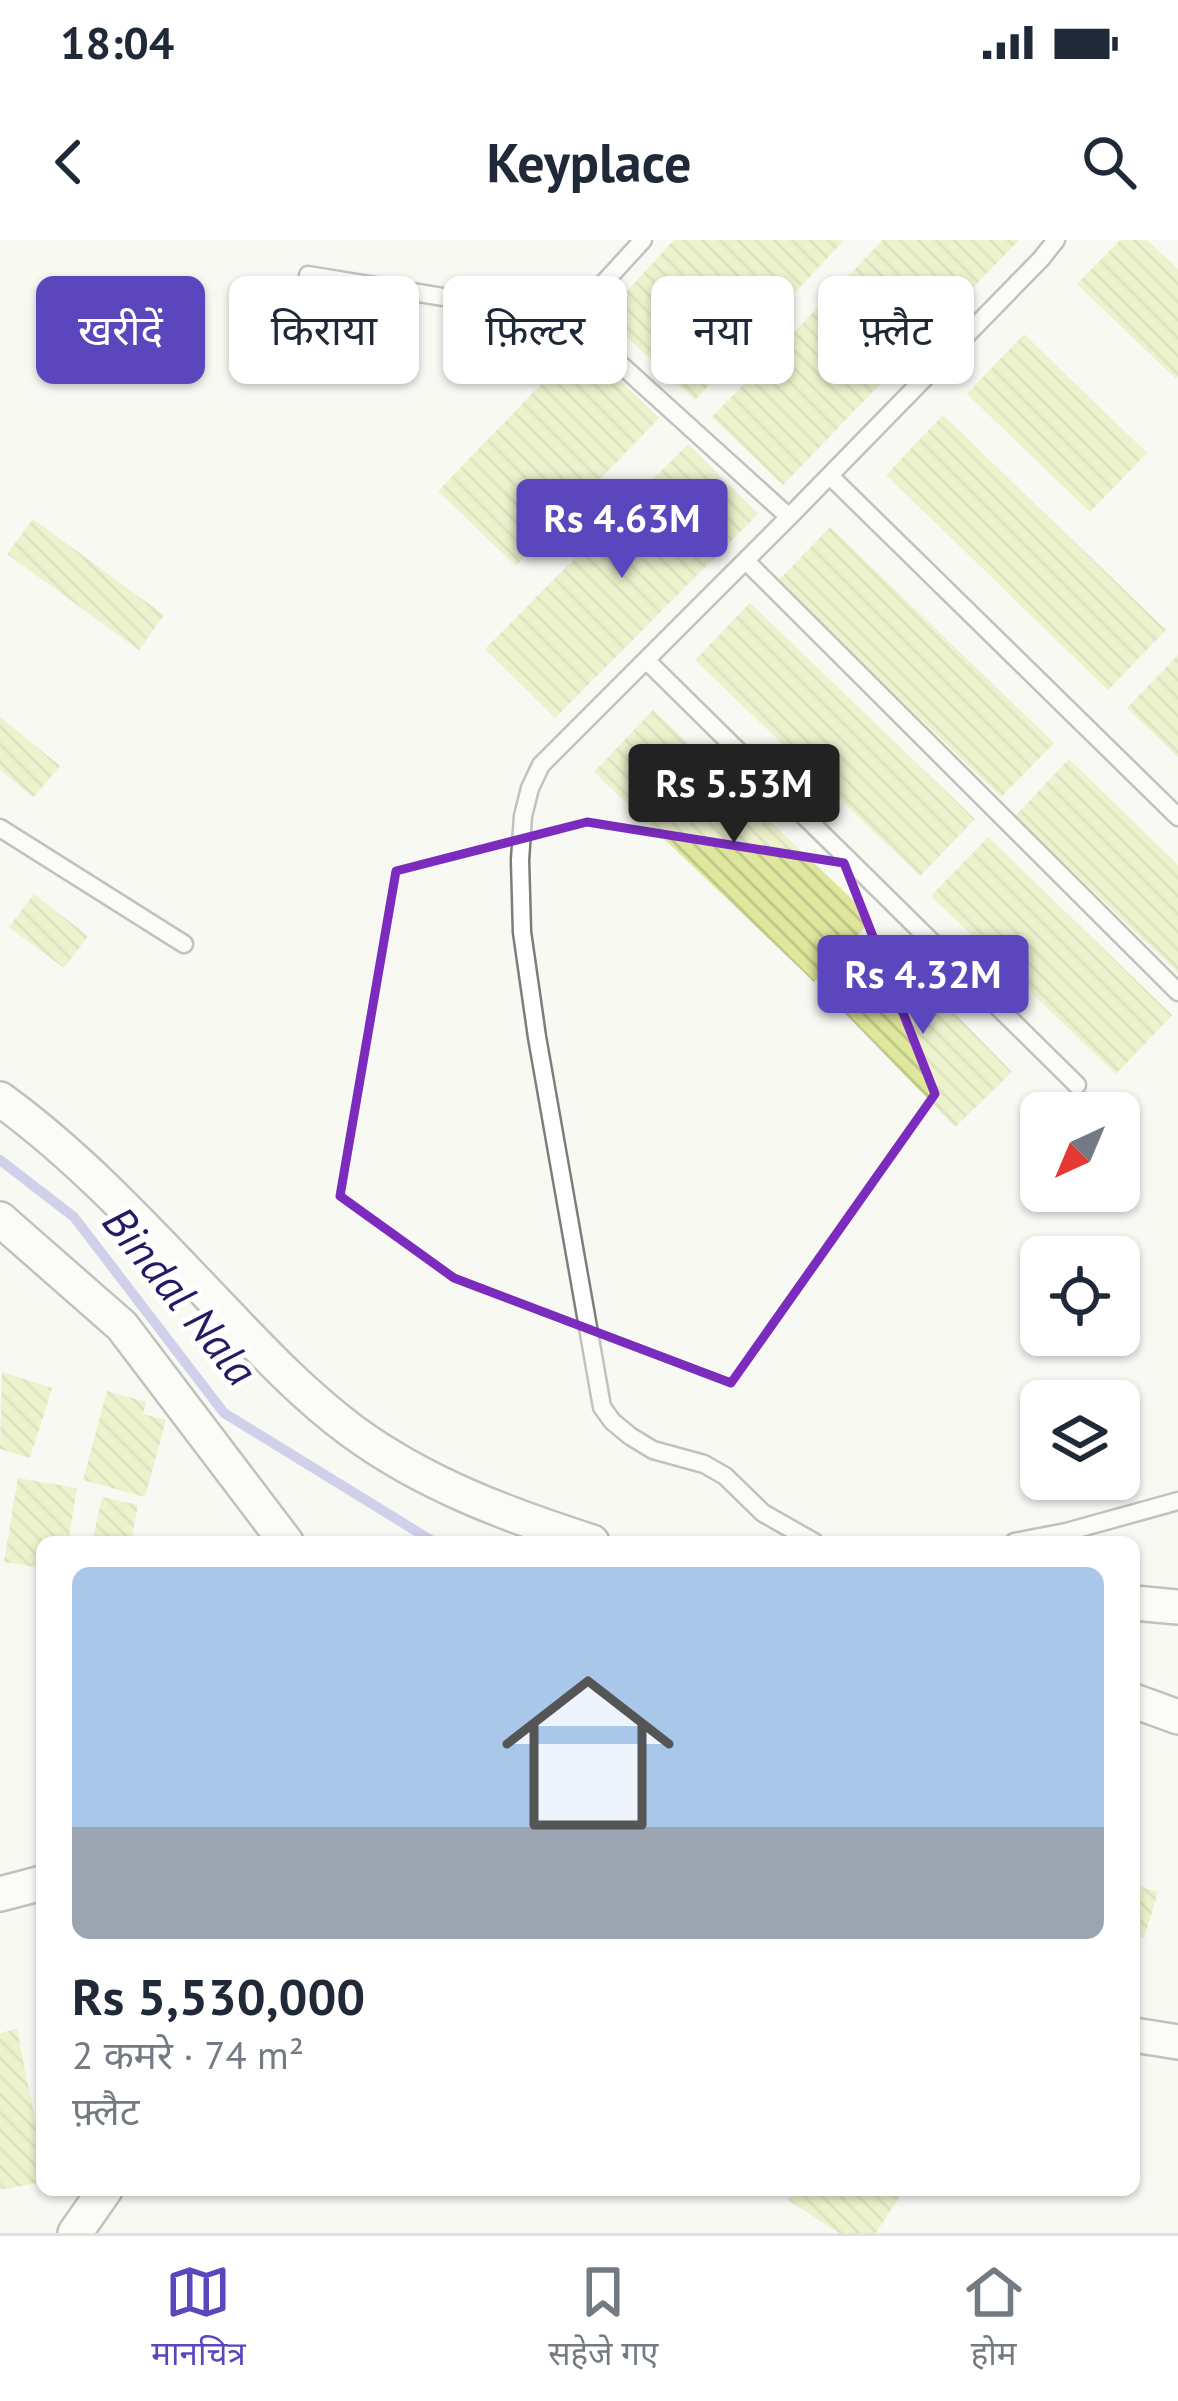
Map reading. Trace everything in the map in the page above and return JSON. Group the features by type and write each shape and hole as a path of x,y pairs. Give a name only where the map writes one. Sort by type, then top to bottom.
{"street":[{"path":"0,1099 38,1127 108,1193 275,1364 352,1431 431,1480 573,1536"},
{"path":"0,1219 122,1326 281,1536"},
{"path":"1140,1604 1178,1607"},
{"path":"1140,1703 1178,1717"},
{"path":"0,1894 36,1885"},
{"path":"1140,2037 1178,2042"},
{"path":"75,2233 101,2196"}],"lane":[{"path":"610,276 644,240"},
{"path":"801,1536 763,1513 725,1476 704,1464 653,1450 630,1436 602,1407 522,932 523,816 542,765 790,517 1056,240"},
{"path":"308,275 443,296"},
{"path":"627,370 790,517"},
{"path":"830,476 1178,817"},
{"path":"746,561 1178,992"},
{"path":"646,660 1077,1085"},
{"path":"0,827 184,944"},
{"path":"1045,1536 1178,1501"}],"highlighted area":[{"path":"587,822 844,863 935,1094 731,1383 454,1278 340,1196 396,871"}],"building":[{"path":"674,240 844,240 794,294 794,276 651,276 651,359 627,337 627,291"},
{"path":"883,240 1019,240 974,287 974,276 848,276"},
{"path":"1120,240 1147,240 1178,269 1176,379 1077,284"},
{"path":"818,307 818,384 880,384 783,485 712,417 744,384 794,384 794,332"},
{"path":"1024,334 1147,453 1090,512 967,394"},
{"path":"541,384 624,384 659,418 516,566 438,491"},
{"path":"678,384 710,384 695,400"},
{"path":"943,415 1166,630 1108,690 886,475"},
{"path":"688,444 758,514 555,718 485,649"},
{"path":"33,519 164,615 139,650 7,554"},
{"path":"830,527 1054,743 1001,797 778,581"},
{"path":"750,603 975,819 920,876 695,660"},
{"path":"1178,655 1178,757 1127,708"},
{"path":"653,710 873,919 814,982 594,772"},
{"path":"0,717 60,766 34,797 0,770"},
{"path":"1069,759 1178,865 1178,973 1015,816"},
{"path":"988,837 1172,1015 1116,1074 931,896"},
{"path":"34,894 88,936 64,968 9,927"},
{"path":"891,948 1012,1072 955,1127 834,1002"},
{"path":"2,1372 52,1388 30,1458 0,1449"},
{"path":"107,1391 146,1402 143,1414 166,1420 145,1497 83,1480"},
{"path":"18,1478 77,1488 69,1536 36,1536 36,1567 4,1562"},
{"path":"102,1497 138,1505 132,1536 93,1536"},
{"path":"1140,1887 1158,1892 1144,1938 1140,1937"},
{"path":"17,2029 36,2125 36,2183 0,2190 0,2033"},
{"path":"791,2196 900,2196 876,2233 839,2233 788,2200"}],"waterway":[{"name":"Bindal Nala","path":"0,1160 74,1217 224,1413 424,1536"}]}
